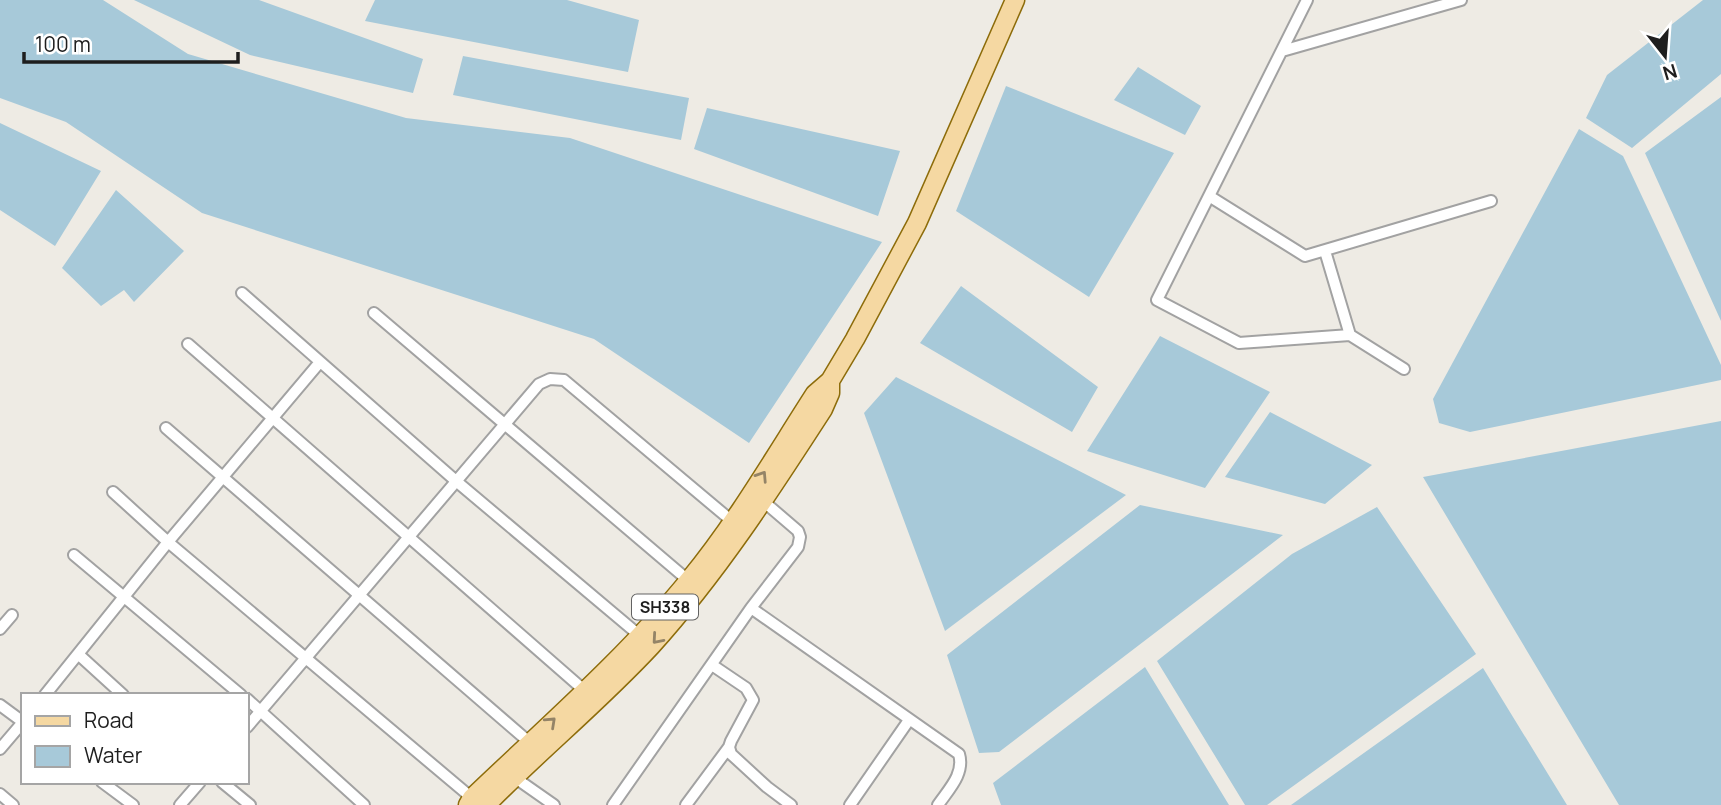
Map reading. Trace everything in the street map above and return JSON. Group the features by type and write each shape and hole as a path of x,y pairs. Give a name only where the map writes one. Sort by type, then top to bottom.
{"main road":[{"name":"SH338","path":"475,803 530,742 585,691 689,581 733,522 815,394 830,381 866,321 918,223 1015,0"},
{"name":"SH338","path":"475,803 514,777 651,646 723,558 763,501 823,409 830,393 830,381"}],"street":[{"path":"1307,0 1157,300 1239,343 1350,335 1404,369"},
{"path":"1282,51 1461,0"},
{"path":"1209,196 1305,256 1491,201"},
{"path":"1325,251 1350,335"},
{"path":"242,293 456,481 639,635"},
{"path":"374,313 689,581"},
{"path":"188,344 585,691"},
{"path":"47,693 168,542 320,362"},
{"path":"248,726 505,423 539,384 550,379 564,380 733,522"},
{"path":"166,428 530,742"},
{"path":"113,492 475,803"},
{"path":"613,805 751,608 798,547 798,531 763,501"},
{"path":"74,555 239,693"},
{"path":"751,608 959,754 959,774 938,805"},
{"path":"0,629 12,615"},
{"path":"78,654 121,693"},
{"path":"686,805 729,747 753,700 746,688 712,665"},
{"path":"248,700 364,805"},
{"path":"0,705 21,721"},
{"path":"850,805 909,720"},
{"path":"0,749 21,724"},
{"path":"729,747 736,760 791,805"},
{"path":"514,777 554,805"},
{"path":"106,784 133,805"},
{"path":"180,805 198,784"},
{"path":"224,784 250,805"},
{"path":"0,794 13,805"}],"water":[{"path":"0,0 103,0 188,54 406,118 570,138 882,242 749,443 594,339 202,213 66,122 0,98"},
{"path":"134,0 259,0 423,59 413,93 250,55"},
{"path":"375,0 567,0 639,20 628,72 365,21"},
{"path":"1703,0 1721,0 1721,74 1632,148 1586,118 1607,75"},
{"path":"463,56 689,98 681,140 453,95"},
{"path":"1138,67 1201,106 1185,135 1114,100"},
{"path":"1006,86 1174,153 1089,297 956,211"},
{"path":"1721,97 1721,321 1645,153"},
{"path":"707,108 900,151 878,216 694,149"},
{"path":"0,123 101,171 55,246 0,210"},
{"path":"1579,129 1623,156 1721,365 1721,380 1470,432 1439,423 1433,399"},
{"path":"116,190 184,251 134,302 124,290 101,306 62,268"},
{"path":"961,286 1098,387 1072,432 920,343"},
{"path":"1160,336 1270,392 1205,488 1087,451"},
{"path":"896,377 1126,495 945,631 864,413"},
{"path":"1270,412 1372,465 1325,504 1225,477"},
{"path":"1721,421 1721,805 1619,805 1423,477"},
{"path":"1140,505 1283,535 999,752 979,753 947,655"},
{"path":"1377,507 1476,654 1267,805 1245,805 1157,661 1292,554"},
{"path":"1145,667 1229,805 1001,805 993,783"},
{"path":"1483,668 1567,805 1291,805"}]}
